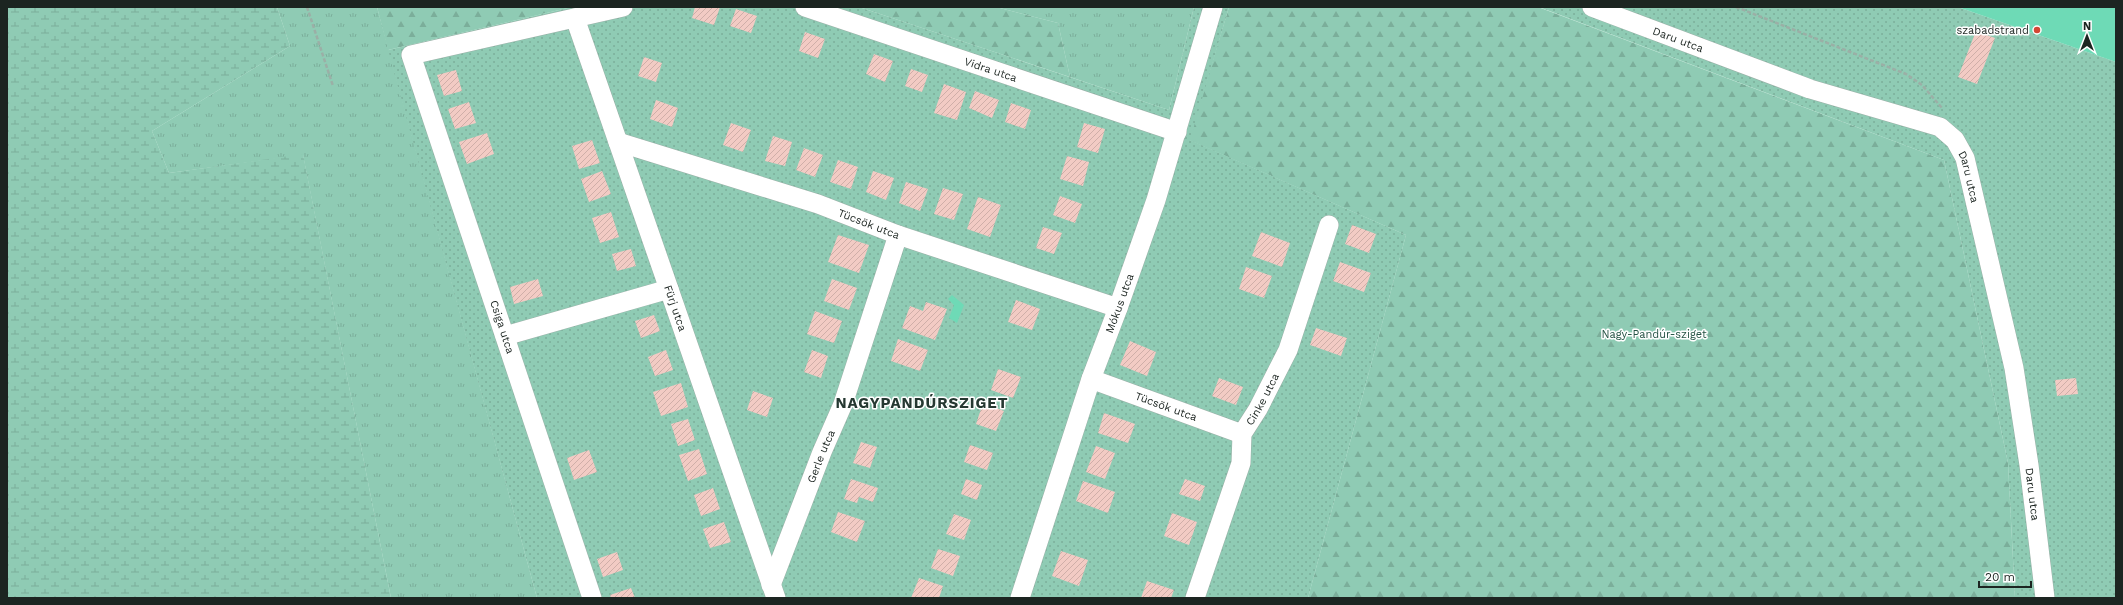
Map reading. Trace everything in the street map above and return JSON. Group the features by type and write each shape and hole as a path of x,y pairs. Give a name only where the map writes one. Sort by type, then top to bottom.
{"street":[{"path":"575,18 623,7"},
{"name":"Vidra utca","path":"805,7 1177,132"},
{"name":"Mókus utca","path":"1020,598 1090,379 1118,308 1177,132 1213,7"},
{"name":"Daru utca","path":"1592,7 1810,89 1940,128 1955,140 1965,158 2014,368 2029,465 2045,598"},
{"name":"Csiga utca","path":"575,18 411,55 592,598"},
{"name":"Fürj utca","path":"575,18 774,592"},
{"name":"Tücsök utca","path":"618,142 818,204 898,235 1118,308"},
{"name":"Cinke utca","path":"1195,598 1241,463 1242,434 1258,409 1288,350 1329,225"},
{"name":"Gerle utca","path":"774,592 822,452 843,404 898,235"},
{"path":"505,336 669,289"},
{"name":"Tücsök utca","path":"1090,379 1242,434"}],"path":[{"path":"306,7 333,86"},
{"path":"1736,7 1906,74 1922,85 1944,111"}],"green space":[{"path":"7,7 277,7 290,46 152,131 169,173 303,154 391,598 7,598"},
{"path":"277,7 377,7 537,598 391,598 303,155 169,173 152,131 290,46"},
{"path":"377,7 572,7 388,50"},
{"path":"572,7 859,7 1169,110 1194,7 1229,7 1190,140 1406,235 1308,598 537,598 388,50"},
{"path":"859,7 996,7 1058,23 1070,77"},
{"path":"996,7 1194,7 1169,110 1070,77 1058,23"},
{"name":"Nagy-Pandúr-sziget","path":"1229,7 1538,7 1944,160 2008,463 2015,598 1308,598 1406,235 1189,140"},
{"path":"1539,7 1958,7 2116,62 2116,598 2015,598 2008,463 1944,160"}],"shaded area":[{"path":"1958,7 2116,7 2116,62"},
{"path":"952,295 964,305 957,323 949,318 954,305 948,299"}],"building":[{"path":"695,7 720,7 714,25 692,18"},
{"path":"736,9 757,16 751,33 730,26"},
{"path":"1976,31 1995,38 1977,84 1958,77"},
{"path":"805,32 825,39 818,58 799,51"},
{"path":"874,54 893,61 885,82 866,74"},
{"path":"644,57 662,63 656,82 638,76"},
{"path":"911,69 928,75 922,92 905,86"},
{"path":"456,70 462,91 444,96 437,75"},
{"path":"944,84 966,92 957,120 934,113"},
{"path":"975,91 999,100 992,118 969,108"},
{"path":"656,100 678,108 672,127 650,119"},
{"path":"469,102 476,123 455,129 448,109"},
{"path":"1011,103 1031,110 1025,129 1005,122"},
{"path":"731,123 751,130 743,152 723,145"},
{"path":"1084,123 1105,129 1098,153 1077,147"},
{"path":"487,133 494,154 467,164 459,142"},
{"path":"773,136 792,142 785,166 765,161"},
{"path":"592,140 600,163 579,169 572,146"},
{"path":"804,148 823,155 815,177 796,170"},
{"path":"1067,156 1089,162 1083,186 1060,179"},
{"path":"838,160 858,167 851,189 830,182"},
{"path":"602,171 611,194 589,202 581,179"},
{"path":"873,171 894,178 886,200 866,192"},
{"path":"906,182 928,189 920,211 899,203"},
{"path":"943,188 963,194 954,220 934,214"},
{"path":"1060,196 1082,204 1075,223 1053,215"},
{"path":"978,197 1001,205 990,237 967,229"},
{"path":"611,212 619,237 600,243 592,218"},
{"path":"1352,225 1376,234 1369,253 1345,244"},
{"path":"1043,227 1062,233 1054,254 1036,248"},
{"path":"1261,232 1290,243 1282,267 1252,256"},
{"path":"838,235 869,245 859,273 828,262"},
{"path":"631,249 636,266 617,271 612,254"},
{"path":"1340,262 1371,273 1364,292 1333,281"},
{"path":"1246,267 1272,276 1264,298 1239,289"},
{"path":"538,279 543,296 514,304 510,287"},
{"path":"832,279 857,288 849,310 824,301"},
{"path":"1016,300 1040,309 1032,330 1008,322"},
{"path":"926,302 947,309 935,340 902,328 910,306 923,311"},
{"path":"815,311 842,321 834,343 807,334"},
{"path":"654,315 660,331 641,338 635,321"},
{"path":"1316,328 1347,338 1341,356 1310,345"},
{"path":"898,339 928,350 920,371 891,361"},
{"path":"1130,341 1156,352 1147,376 1120,365"},
{"path":"666,350 673,370 655,376 648,357"},
{"path":"812,350 828,356 821,378 804,372"},
{"path":"998,369 1021,377 1013,398 991,390"},
{"path":"1219,378 1243,387 1236,405 1212,396"},
{"path":"2076,378 2078,394 2057,396 2055,380"},
{"path":"681,383 688,407 661,416 653,392"},
{"path":"753,391 773,398 767,417 747,410"},
{"path":"983,403 1004,411 996,431 976,424"},
{"path":"1104,413 1135,424 1128,443 1098,433"},
{"path":"688,419 695,440 678,446 671,424"},
{"path":"861,442 877,447 870,468 853,463"},
{"path":"970,445 993,453 987,470 964,462"},
{"path":"1096,446 1115,453 1105,479 1086,472"},
{"path":"699,449 707,474 688,481 679,455"},
{"path":"589,450 597,472 574,480 567,458"},
{"path":"851,479 878,488 873,502 859,497 857,503 844,499"},
{"path":"966,479 982,485 977,500 961,494"},
{"path":"1185,479 1205,486 1200,501 1179,494"},
{"path":"1083,481 1115,492 1108,513 1076,501"},
{"path":"713,488 720,509 701,516 694,495"},
{"path":"838,512 865,521 857,542 831,532"},
{"path":"1172,513 1197,522 1189,545 1164,536"},
{"path":"954,514 971,520 964,540 946,534"},
{"path":"724,522 731,542 710,548 703,529"},
{"path":"938,549 960,556 953,576 931,568"},
{"path":"1061,551 1088,560 1079,586 1052,576"},
{"path":"617,552 623,570 603,577 597,559"},
{"path":"919,578 943,586 939,598 911,598"},
{"path":"1147,581 1174,590 1171,598 1141,598"},
{"path":"631,588 635,598 611,598 610,595"}],"place":[{"name":"szabadstrand","path":"2037,30"}],"district":[{"name":"NAGYPANDÚRSZIGET","path":"922,403"}]}
